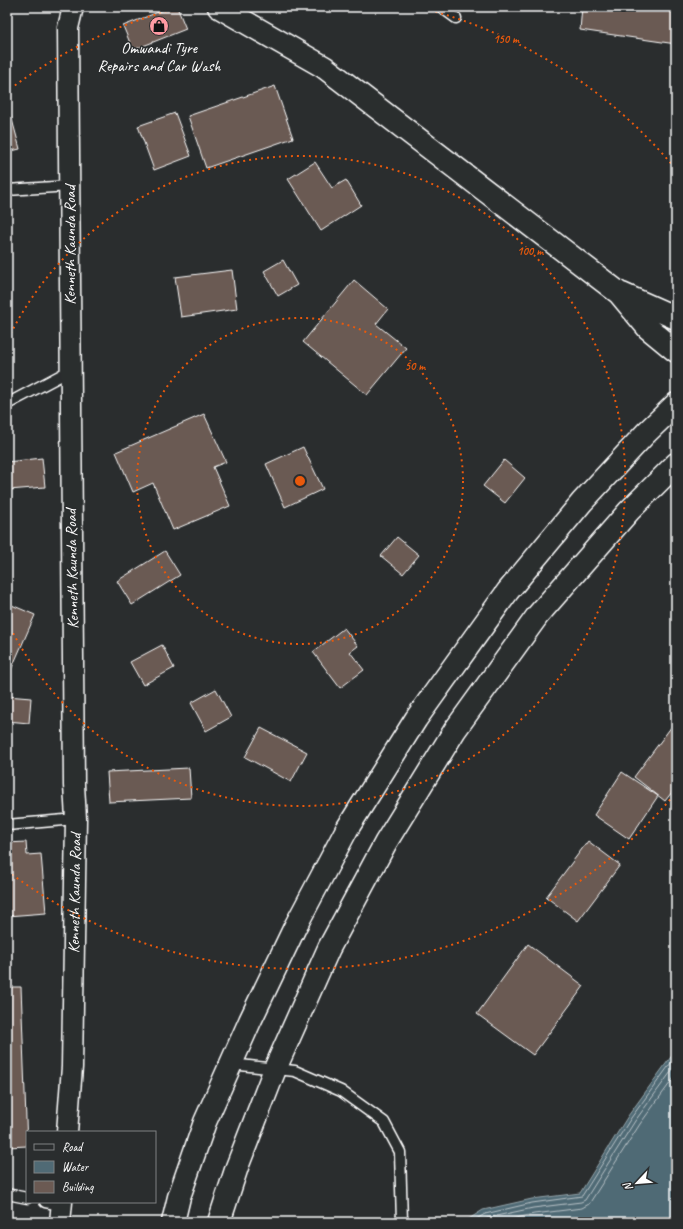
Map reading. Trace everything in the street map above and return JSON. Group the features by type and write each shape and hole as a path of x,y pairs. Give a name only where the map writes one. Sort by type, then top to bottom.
{"main road":[{"path":"219,7 324,66 619,293 648,328 676,351"},
{"path":"619,293 676,318"},
{"path":"173,1222 179,1197 205,1122 250,1021 295,927 343,836 416,719 508,591 582,502 646,433 676,404"},
{"path":"219,1222 236,1167 276,1069 329,948 386,842 455,730 538,615 629,511 676,464"}],"street":[{"name":"Kenneth Kaunda Road","path":"67,1131 72,1067 76,819 74,769 68,28 73,7"}],"lane":[{"path":"441,7 456,18"},
{"path":"7,190 70,186"},
{"path":"7,404 71,370"},
{"path":"7,825 76,819"},
{"path":"231,1064 295,1071 341,1091 384,1122 400,1152 402,1222"},
{"path":"7,1194 26,1198"}],"water":[{"path":"676,1050 676,1222 464,1222 483,1210 532,1199 580,1193 628,1116"}],"building":[{"path":"171,7 177,7 186,29 133,50 123,26"},
{"path":"582,7 676,7 676,44 580,30"},
{"path":"275,86 293,138 206,168 188,116"},
{"path":"7,101 20,149 7,152"},
{"path":"175,113 191,156 154,170 138,126"},
{"path":"315,162 332,188 346,180 361,205 321,231 288,179"},
{"path":"283,260 297,285 278,296 264,271"},
{"path":"232,270 237,309 181,317 175,277"},
{"path":"354,280 388,309 376,324 406,348 367,395 303,342"},
{"path":"204,414 226,462 213,467 230,506 173,530 153,483 133,492 116,452"},
{"path":"303,447 323,489 285,507 266,464"},
{"path":"42,458 45,487 9,490 7,462"},
{"path":"504,460 525,478 505,503 483,486"},
{"path":"397,537 419,555 403,574 381,556"},
{"path":"165,551 180,575 132,605 117,581"},
{"path":"7,603 35,615 7,679"},
{"path":"344,628 358,646 350,652 364,670 340,688 313,652"},
{"path":"162,645 174,668 143,685 130,662"},
{"path":"216,689 231,717 206,731 191,703"},
{"path":"7,696 31,698 29,723 7,721"},
{"path":"675,722 676,787 665,801 634,777"},
{"path":"261,728 307,752 291,782 245,757"},
{"path":"189,768 191,798 109,802 107,772"},
{"path":"622,772 658,796 629,839 594,815"},
{"path":"588,841 620,865 578,921 546,897"},
{"path":"26,842 27,855 41,854 46,913 7,916 7,843"},
{"path":"528,944 584,986 533,1055 477,1014"},
{"path":"7,987 21,987 26,1146 7,1147"}],"place":[{"name":"Omwandi Tyre Repairs and Car Wash","path":"159,26"}]}
